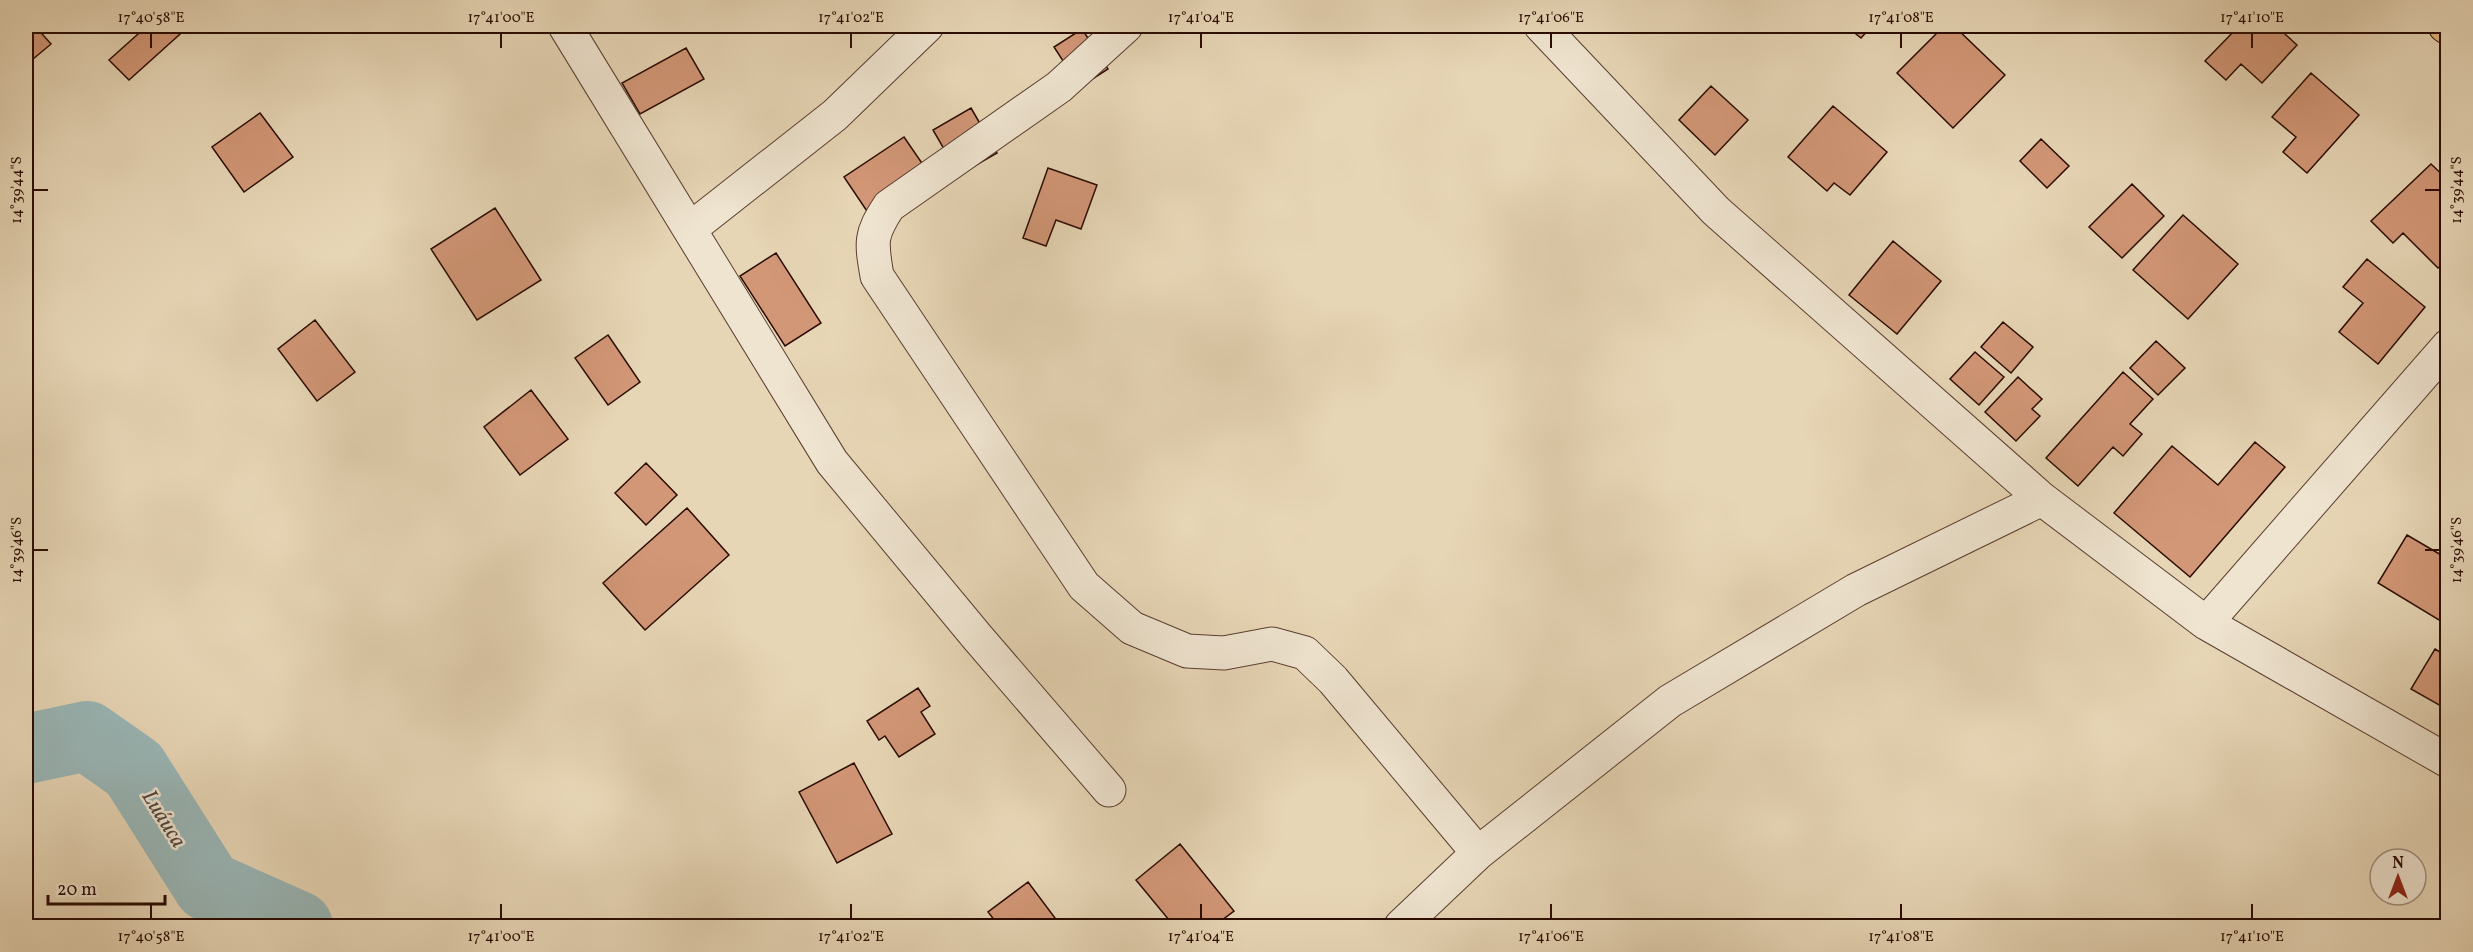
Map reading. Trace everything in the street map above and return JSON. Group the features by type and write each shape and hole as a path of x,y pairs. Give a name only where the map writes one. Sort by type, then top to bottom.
{"street":[{"path":"565,26 832,462 978,638 1109,790"},
{"path":"690,228 835,115 927,26"},
{"path":"1126,26 1059,87 890,206 874,228 872,249 877,276 1084,586 1131,628 1187,651 1224,652 1272,644 1305,653 1333,680 1478,853"},
{"path":"1541,26 1716,211 2042,499 2206,623 2448,761"},
{"path":"2206,623 2448,346"},
{"path":"1401,927 1478,853 1670,701 1856,590 2042,499"}],"building":[{"path":"26,26 35,26 51,44 26,65"},
{"path":"147,26 189,26 129,80 109,60"},
{"path":"1846,26 1872,26 1861,38"},
{"path":"1944,26 1954,26 2005,75 1953,128 1897,73"},
{"path":"2239,26 2276,26 2297,45 2262,83 2241,64 2226,80 2205,61"},
{"path":"1082,29 1108,69 1080,87 1054,47"},
{"path":"686,48 704,79 640,114 622,83"},
{"path":"2311,73 2359,115 2307,173 2283,152 2296,137 2272,117"},
{"path":"1711,86 1748,120 1715,155 1679,120"},
{"path":"1833,106 1887,152 1850,195 1834,183 1827,191 1788,157"},
{"path":"971,108 997,153 959,175 933,130"},
{"path":"260,113 293,157 244,192 212,147"},
{"path":"904,137 939,188 879,229 844,177"},
{"path":"2041,139 2069,166 2047,188 2020,161"},
{"path":"2431,164 2448,180 2448,259 2438,268 2403,233 2393,243 2371,221"},
{"path":"1048,168 1097,185 1081,229 1056,220 1046,246 1023,238"},
{"path":"2132,184 2164,216 2122,258 2089,227"},
{"path":"495,208 541,280 477,320 431,249"},
{"path":"2183,215 2238,264 2188,319 2133,270"},
{"path":"1893,241 1941,281 1897,334 1849,295"},
{"path":"776,253 821,323 785,346 740,276"},
{"path":"2367,259 2425,307 2378,364 2339,332 2363,303 2343,287"},
{"path":"315,320 355,372 317,401 278,349"},
{"path":"2003,322 2033,347 2011,373 1981,347"},
{"path":"608,335 640,382 608,405 575,358"},
{"path":"2156,341 2185,368 2158,395 2130,368"},
{"path":"1975,352 2004,377 1979,405 1950,379"},
{"path":"2123,372 2153,399 2130,424 2142,434 2123,456 2113,447 2078,486 2046,458"},
{"path":"2018,377 2042,399 2032,409 2040,416 2016,441 1985,412"},
{"path":"531,390 568,439 520,475 484,427"},
{"path":"2255,442 2285,467 2190,577 2114,513 2172,446 2218,485"},
{"path":"646,463 677,495 646,525 615,493"},
{"path":"687,508 729,555 645,630 603,583"},
{"path":"2407,535 2448,559 2448,605 2439,620 2378,583"},
{"path":"2435,649 2448,657 2448,710 2411,689"},
{"path":"918,688 930,706 921,712 935,734 899,757 885,736 879,740 867,721"},
{"path":"854,763 892,834 837,863 799,792"},
{"path":"1180,844 1234,911 1214,926 1174,926 1136,880"},
{"path":"1028,882 1061,926 999,926 988,912"},
{"path":"961,920 964,926 947,926"}],"waterway":[{"name":"Luáuca","path":"26,749 87,736 134,769 208,886 298,926"}]}
